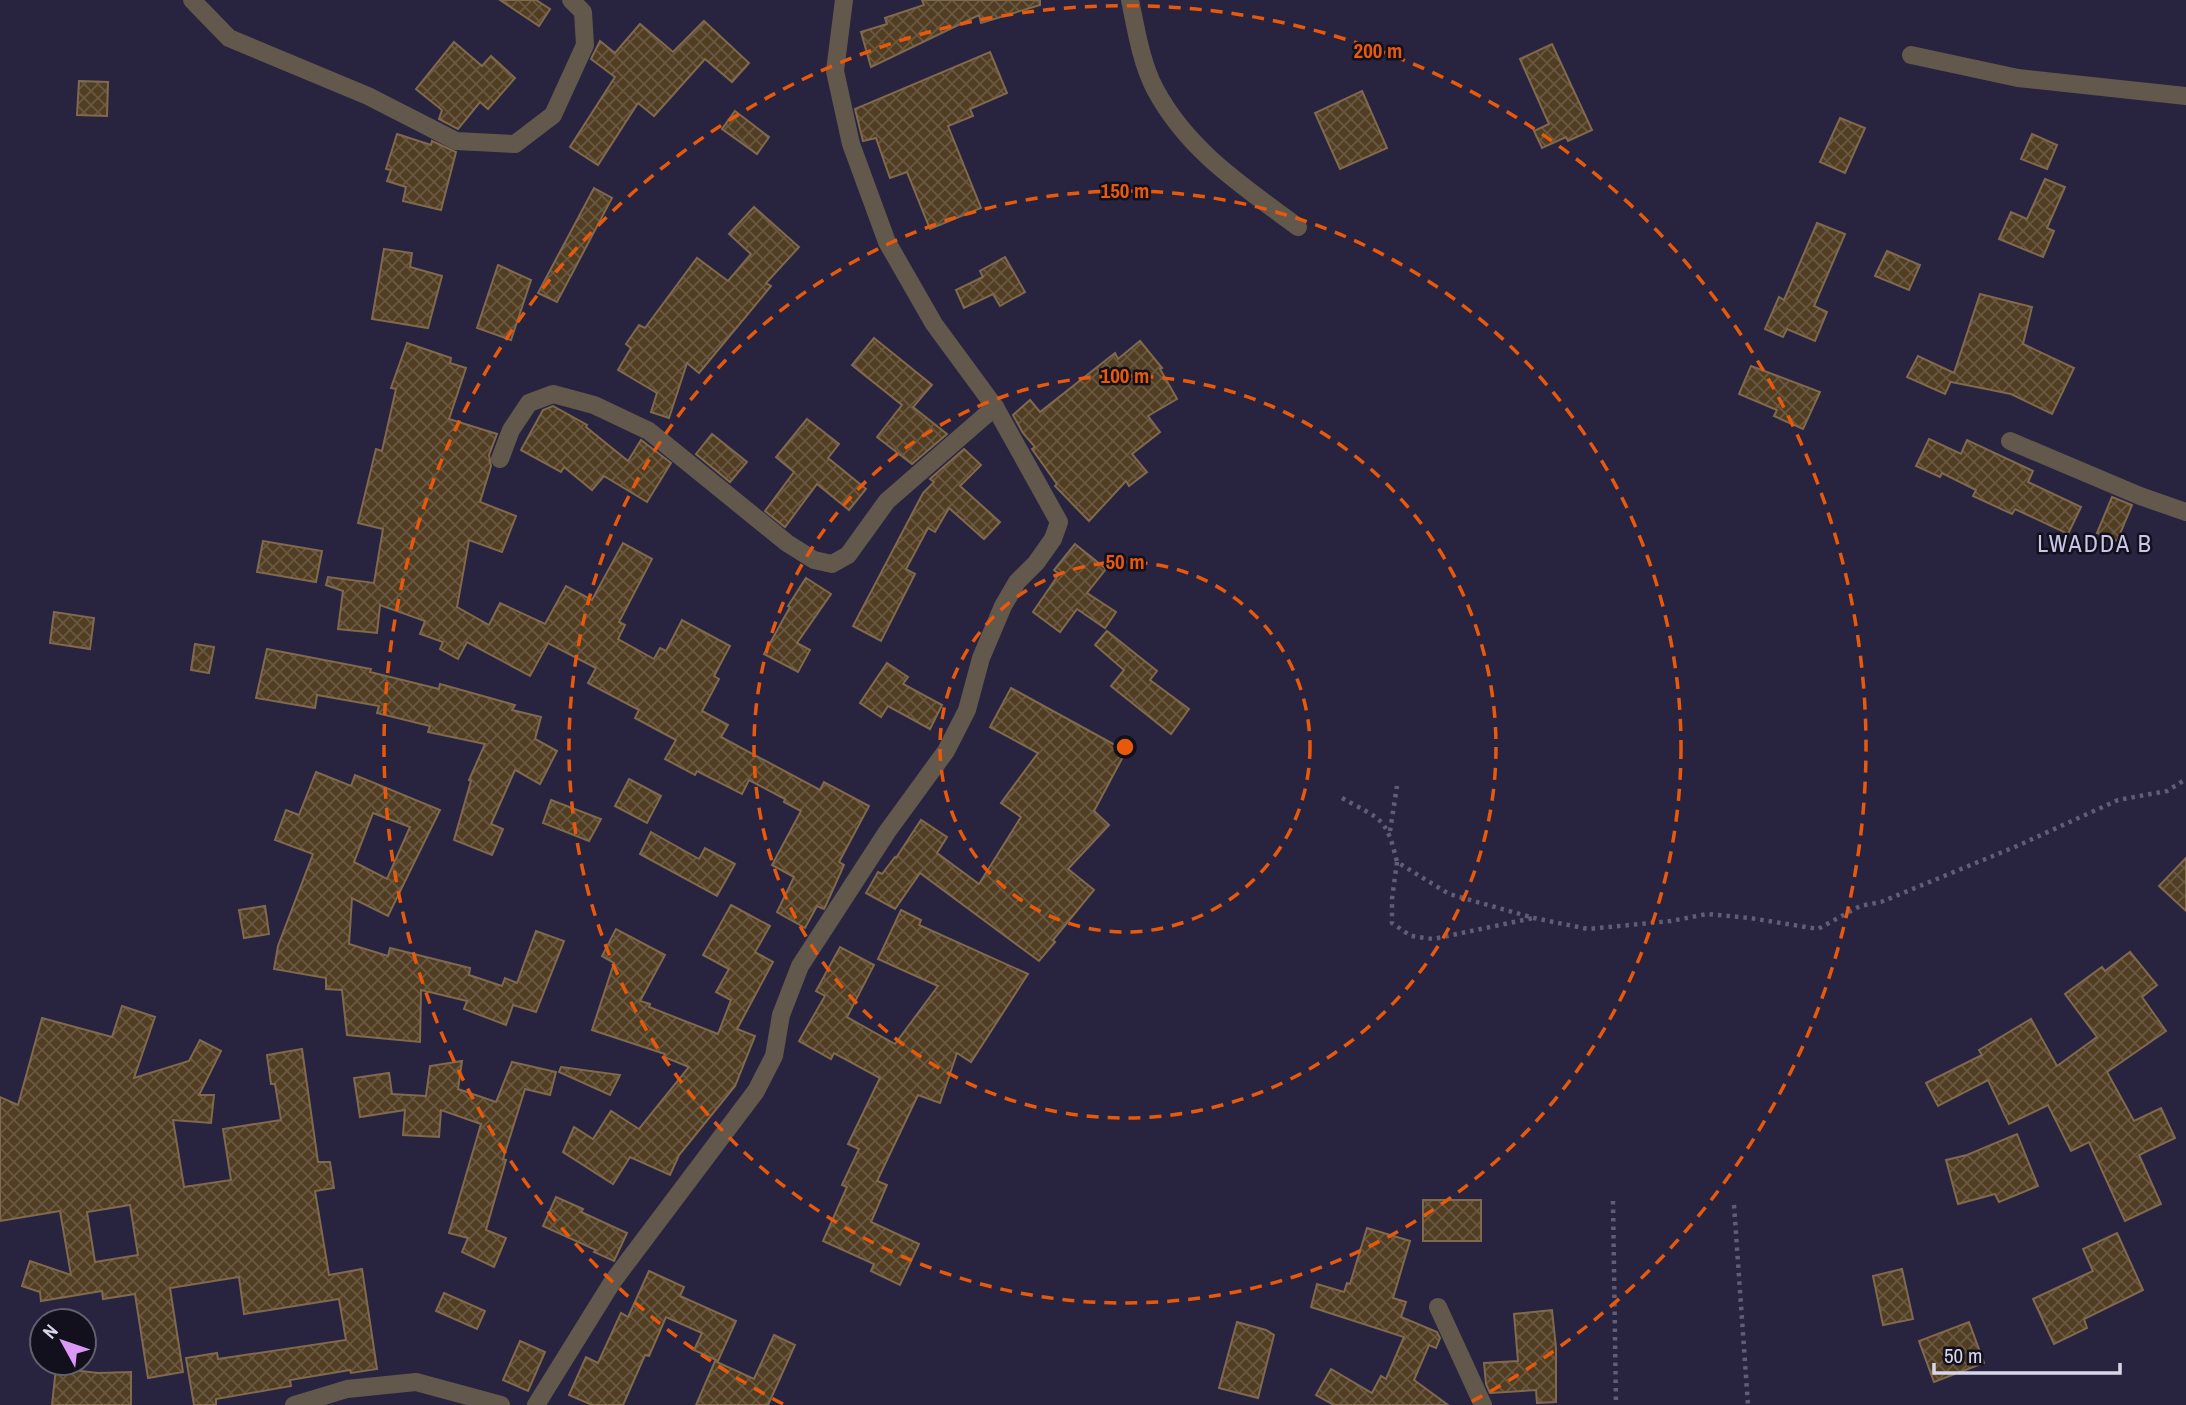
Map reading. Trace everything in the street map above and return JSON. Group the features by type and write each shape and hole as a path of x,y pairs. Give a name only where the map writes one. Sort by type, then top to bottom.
{"street":[{"path":"192,0 229,38 368,96 456,141 515,144 553,115 585,45 583,12 571,0"},
{"path":"536,1405 613,1281 756,1091 774,1056 781,1015 800,966 887,832 946,751 967,710 981,658 1003,606 1017,582 1036,563 1053,539 1059,522 995,407 934,324 887,242 851,144 835,71 844,0"},
{"path":"1130,0 1138,40 1154,87 1181,129 1220,169 1298,227"},
{"path":"1911,55 2018,78 2186,96"},
{"path":"500,459 511,430 529,403 553,394 594,405 649,431 787,543 814,560 832,565 848,555 887,501 995,407"},
{"path":"2010,441 2140,496 2186,512"},
{"path":"1438,1307 1483,1405"},
{"path":"294,1405 347,1389 416,1382 501,1405"}],"path":[{"path":"1397,862 1449,894 1534,918 1588,929 1707,915 1750,918 1818,929 1860,906 1881,902 2017,846 2118,800 2167,791 2186,779"},
{"path":"1396,786 1390,832 1397,862 1392,923 1411,936 1433,939 1534,918"},
{"path":"1342,798 1380,820 1390,832"},
{"path":"1613,1201 1616,1405"},
{"path":"1734,1205 1748,1405"}],"building":[{"path":"500,0 536,0 550,9 539,26"},
{"path":"922,0 1040,0 1040,5 981,23 979,15 871,67 861,32 887,24 885,18 924,5"},
{"path":"704,21 749,63 732,82 705,59 654,116 638,103 598,165 570,147 615,77 591,59 600,41 615,53 640,24 673,52"},
{"path":"454,42 482,66 491,56 515,78 488,109 480,102 458,129 439,119 442,110 416,89"},
{"path":"1552,44 1592,130 1568,141 1566,137 1542,148 1534,131 1549,124 1520,59"},
{"path":"990,52 1007,93 970,109 973,116 948,126 981,208 930,229 907,172 890,178 876,138 863,141 855,109"},
{"path":"79,81 108,82 107,116 77,115"},
{"path":"1362,91 1387,148 1340,169 1315,113"},
{"path":"735,111 769,137 757,154 722,129"},
{"path":"1840,118 1865,128 1845,173 1820,162"},
{"path":"397,134 431,145 432,141 456,152 441,210 403,201 406,187 387,181 391,170 386,169"},
{"path":"2032,134 2057,145 2047,169 2021,159"},
{"path":"2045,179 2065,187 2047,228 2054,231 2043,257 1999,239 2011,212 2027,219"},
{"path":"594,188 612,198 557,302 538,293"},
{"path":"754,207 799,247 766,283 771,286 699,373 687,363 669,418 651,412 657,393 618,370 631,348 626,344 639,325 645,328 697,258 728,281 751,254 729,234"},
{"path":"1817,223 1845,234 1814,306 1827,312 1815,341 1787,329 1783,337 1765,329 1779,297 1784,300"},
{"path":"384,249 412,253 410,267 442,276 428,328 372,319"},
{"path":"1887,251 1920,265 1909,290 1875,276"},
{"path":"1005,257 1025,292 1000,306 993,294 964,308 956,290 983,277 980,271"},
{"path":"498,265 531,280 511,340 477,328"},
{"path":"1980,294 2032,307 2023,344 2074,368 2052,414 2011,394 1951,381 1945,394 1907,377 1918,356 1954,373"},
{"path":"874,338 932,385 913,407 947,434 912,464 877,437 902,405 852,365"},
{"path":"1140,341 1162,368 1160,369 1177,399 1148,416 1160,432 1132,454 1147,472 1129,486 1126,481 1089,521 1055,486 1057,484 1032,449 1035,447 1013,415 1030,400 1040,412 1115,353 1118,359"},
{"path":"407,343 451,358 450,363 466,368 449,419 497,434 489,455 491,466 480,502 516,516 502,552 469,540 457,607 489,625 500,603 545,624 566,586 592,600 623,543 652,559 619,622 625,625 618,639 654,659 660,648 666,651 682,620 730,646 714,676 719,679 702,711 728,725 721,737 820,790 824,782 869,806 839,862 844,865 824,909 817,906 805,928 777,912 794,877 772,865 801,811 784,802 785,799 749,780 742,794 697,771 695,775 665,759 676,740 635,718 639,710 588,683 596,668 548,643 530,676 467,642 458,659 440,649 443,642 420,634 425,621 380,605 377,633 338,629 343,591 326,585 328,577 374,583 383,529 358,523 376,449 382,451 396,389 391,388"},
{"path":"1751,366 1820,392 1803,429 1774,416 1777,410 1739,394"},
{"path":"553,406 587,425 586,427 628,461 641,440 671,463 647,502 604,476 592,490 564,467 561,472 521,450 543,410"},
{"path":"807,419 839,444 828,458 866,489 849,510 817,484 785,527 765,511 794,472 776,457"},
{"path":"712,434 747,462 730,482 696,454"},
{"path":"1929,439 1961,454 1967,440 2033,471 2028,482 2081,507 2068,534 2015,509 2012,514 1973,496 1976,490 1942,473 1940,477 1916,466"},
{"path":"964,449 981,465 960,486 1000,522 984,539 949,508 935,532 928,528 906,569 915,574 881,641 853,626 923,493 934,482 930,479"},
{"path":"2112,497 2132,505 2117,541 2097,533"},
{"path":"263,541 322,551 316,582 257,572"},
{"path":"1075,544 1106,569 1087,593 1116,612 1105,628 1077,609 1060,632 1033,612 1059,574 1054,570"},
{"path":"806,578 831,594 797,643 810,650 798,672 764,654 790,607 788,606"},
{"path":"54,612 94,618 90,649 50,643"},
{"path":"1107,631 1157,671 1150,680 1189,709 1171,734 1111,686 1124,670 1095,645"},
{"path":"195,644 214,647 209,673 191,670"},
{"path":"267,649 371,669 370,672 439,689 440,684 515,705 512,710 541,717 535,739 557,751 540,784 515,770 491,824 503,829 492,855 454,840 471,781 469,780 485,744 428,732 430,726 377,713 379,706 317,695 315,708 256,698"},
{"path":"887,663 908,677 903,684 942,705 930,729 888,706 881,717 860,703"},
{"path":"1011,688 1126,751 1094,811 1109,825 1068,869 1094,890 1039,961 920,873 895,909 866,893 878,872 882,874 896,858 921,820 947,837 937,853 979,884 1021,817 1001,803 1038,753 990,727"},
{"path":"316,772 351,786 355,775 440,810 388,916 352,898 349,944 388,956 390,948 470,968 469,975 502,986 505,978 517,983 536,931 564,941 536,1012 513,1005 506,1025 464,1009 467,1001 421,990 420,1042 347,1035 342,990 326,989 326,978 274,969 278,946 313,854 275,840 286,810 299,815","holes":["373,813 410,827 387,879 354,862"]},
{"path":"629,779 661,796 647,823 615,806"},
{"path":"551,800 601,819 589,841 543,823"},
{"path":"651,832 699,859 705,848 735,864 717,896 640,854"},
{"path":"2186,858 2186,911 2159,886"},
{"path":"731,905 770,926 755,952 773,962 737,1029 755,1036 735,1086 679,1155 670,1175 630,1157 613,1184 563,1152 574,1127 593,1139 611,1111 639,1129 689,1067 664,1057 665,1054 592,1030 614,963 602,956 616,929 665,955 640,1001 718,1034 731,1000 716,992 729,969 703,955"},
{"path":"265,906 269,934 244,938 239,910"},
{"path":"901,910 921,920 919,925 1028,974 971,1062 957,1053 940,1103 918,1095 877,1181 887,1185 871,1222 919,1244 900,1285 871,1271 874,1264 823,1241 847,1187 842,1185 859,1149 848,1144 880,1078 834,1053 831,1059 799,1041 825,996 816,991 840,947 874,965 847,1017 895,1044 938,986 878,959"},
{"path":"2130,952 2157,985 2142,997 2166,1031 2107,1072 2134,1121 2161,1108 2175,1138 2139,1155 2161,1204 2125,1221 2089,1142 2071,1151 2048,1105 2009,1124 1988,1080 1938,1106 1926,1083 1982,1055 1979,1050 2031,1019 2057,1066 2097,1037 2065,994 2102,967 2105,971"},
{"path":"122,1006 155,1017 134,1078 189,1061 200,1040 221,1051 199,1095 214,1095 211,1123 173,1120 184,1187 231,1180 223,1129 281,1120 275,1084 271,1084 267,1055 302,1049 318,1162 330,1162 334,1188 315,1191 329,1275 362,1269 377,1369 351,1373 350,1370 290,1380 291,1386 216,1399 216,1405 194,1405 186,1358 217,1353 218,1359 346,1340 339,1299 244,1314 239,1277 170,1288 183,1372 148,1378 135,1294 103,1299 102,1291 41,1301 40,1292 22,1286 30,1261 71,1275 60,1211 0,1221 0,1097 18,1105 42,1018 112,1037","holes":["130,1205 138,1255 95,1262 87,1212"]},
{"path":"462,1061 458,1089 496,1102 512,1062 556,1072 550,1095 525,1089 503,1159 506,1160 486,1230 506,1238 494,1267 462,1252 468,1238 449,1233 481,1124 441,1110 439,1137 403,1135 405,1110 360,1117 354,1078 389,1073 392,1094 426,1096 430,1066"},
{"path":"561,1067 620,1075 610,1095 559,1072"},
{"path":"2017,1134 2038,1186 1999,1202 1995,1194 1958,1204 1946,1160 1967,1155"},
{"path":"556,1197 627,1233 614,1261 543,1226"},
{"path":"1423,1200 1481,1200 1481,1241 1423,1241"},
{"path":"1367,1228 1410,1241 1393,1298 1406,1302 1401,1317 1437,1332 1440,1338 1436,1348 1429,1345 1414,1380 1448,1405 1334,1405 1316,1395 1331,1369 1372,1393 1381,1376 1386,1379 1404,1337 1311,1307 1317,1284 1344,1292 1347,1283 1350,1284"},
{"path":"2117,1233 2143,1290 2084,1319 2087,1328 2054,1344 2033,1299 2093,1271 2083,1249"},
{"path":"1902,1269 1913,1319 1883,1325 1873,1276"},
{"path":"649,1271 684,1287 680,1296 736,1321 718,1361 694,1350 702,1333 666,1317 649,1356 645,1355 623,1405 592,1405 569,1395 586,1357 598,1363 621,1313 628,1317"},
{"path":"444,1293 485,1311 477,1329 436,1311"},
{"path":"1552,1310 1556,1348 1556,1402 1537,1403 1536,1390 1490,1393 1486,1384 1484,1363 1518,1361 1514,1314"},
{"path":"1237,1322 1274,1335 1258,1398 1219,1388"},
{"path":"1969,1322 1984,1363 1934,1382 1919,1341"},
{"path":"774,1335 795,1345 768,1405 696,1405 715,1361 754,1379"},
{"path":"520,1341 545,1352 528,1391 503,1380"},
{"path":"131,1372 131,1405 52,1405 55,1377 98,1377 98,1373"}],"district":[{"name":"LWADDA B","path":"2095,543"}]}
